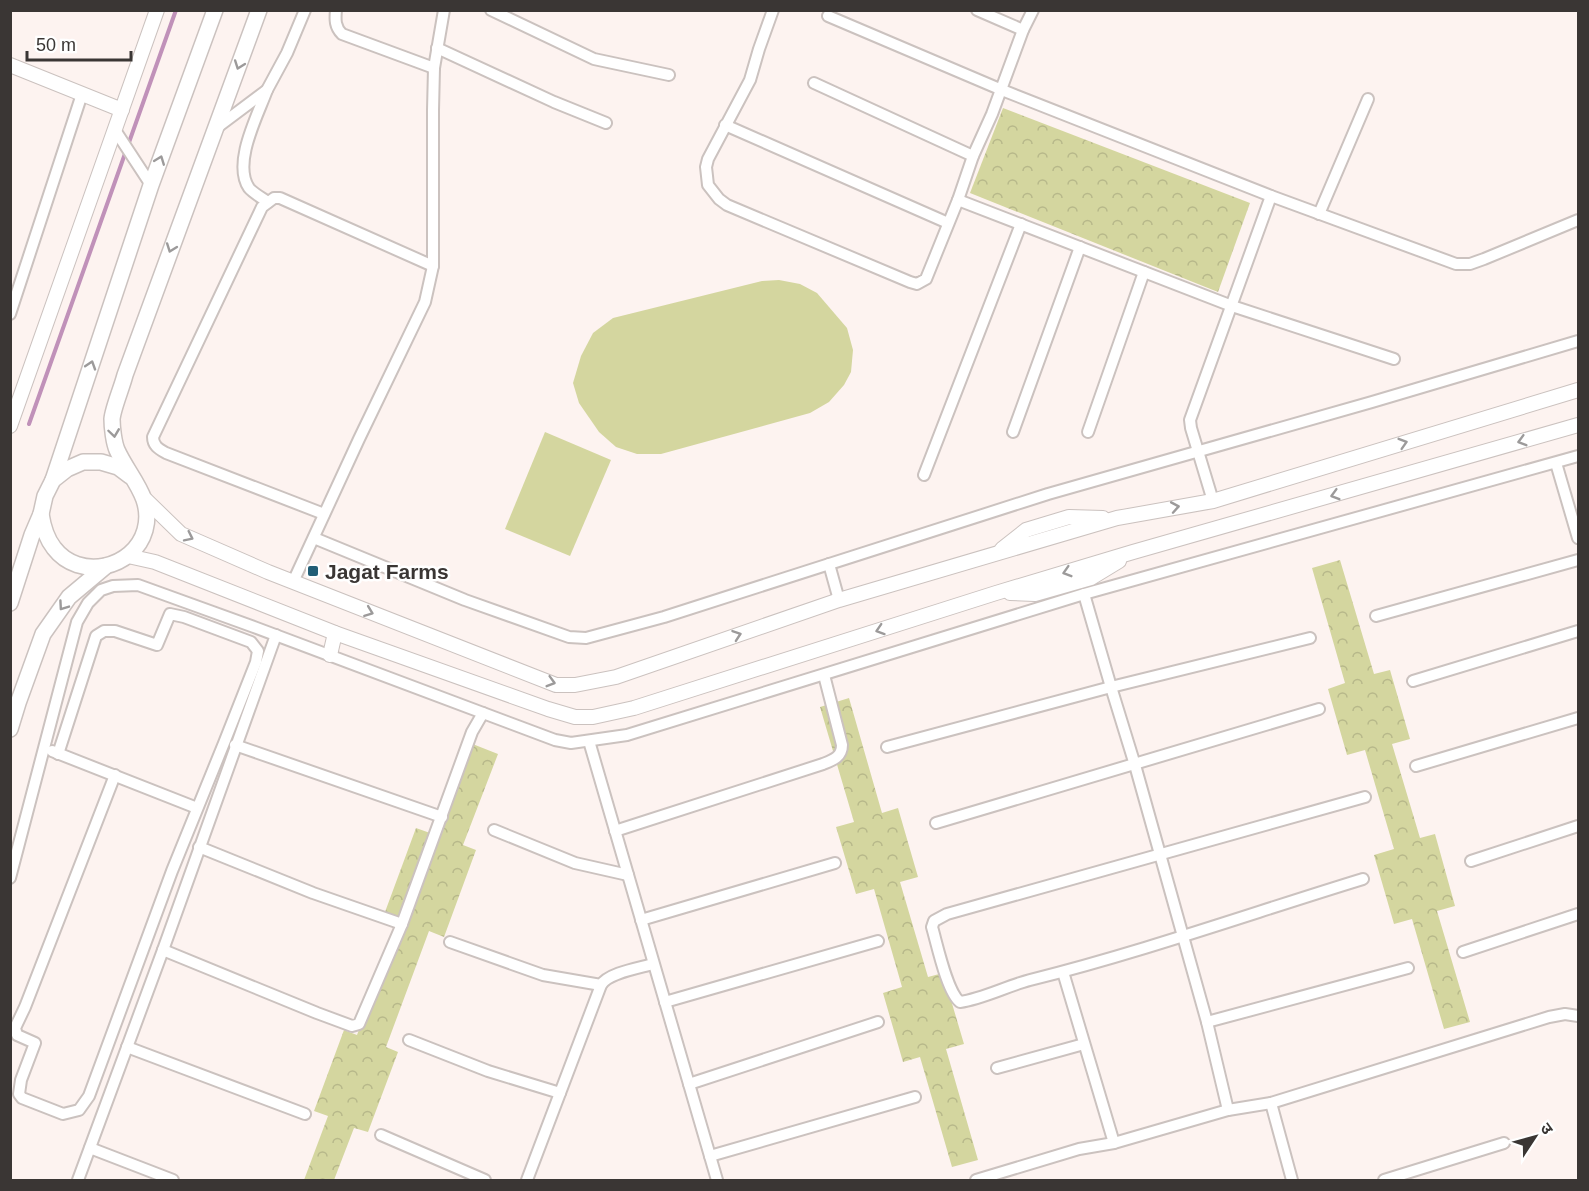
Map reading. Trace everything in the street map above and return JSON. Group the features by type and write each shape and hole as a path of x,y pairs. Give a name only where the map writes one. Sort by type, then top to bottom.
{"main road":[{"path":"10,603 151,185 215,10"},
{"path":"41,514 45,533 54,549 69,561 87,567 106,566 128,556 138,544 145,530 147,515 145,499 116,448 112,418 129,364 260,10"},
{"path":"53,480 67,469 83,462 101,462 118,467 132,477"},
{"path":"10,729 43,634 69,597 106,566"}],"street":[{"path":"10,426 119,136 122,110 157,10"},
{"path":"268,202 250,189 244,177 244,152 267,90 288,53 305,10"},
{"path":"336,10 335,21 337,29 342,34 434,68"},
{"path":"293,582 425,302 433,266 434,68 444,10"},
{"path":"491,10 594,59 669,75"},
{"path":"773,10 750,80 708,159 706,175 708,185 712,192 727,205 916,284 926,279 973,156 1002,90 1023,30 1033,10"},
{"path":"977,10 1023,30"},
{"path":"828,16 1002,90 1271,196 1456,264 1470,264 1484,259 1578,220"},
{"path":"437,48 554,102 606,123"},
{"path":"10,65 122,110"},
{"path":"814,83 973,156"},
{"path":"215,129 267,90"},
{"path":"10,314 82,94"},
{"path":"1319,214 1368,99"},
{"path":"725,125 948,223"},
{"path":"119,136 151,185"},
{"path":"1213,501 1190,420 1271,196"},
{"path":"324,514 166,453 153,442 153,437 262,207 274,198 280,198 433,266"},
{"path":"958,200 1232,306 1394,358"},
{"path":"924,475 1021,224"},
{"path":"1014,432 1080,247"},
{"path":"1088,432 1144,272"},
{"path":"314,538 465,600 569,637 586,638 664,617 1048,494 1578,341"},
{"path":"145,499 182,534 293,582 556,685 575,685 616,677 839,600 995,554 1026,530 1069,517 1118,518 1213,501 1578,390"},
{"path":"128,556 155,562 335,633 548,709 575,717 593,717 634,708 1133,552 1578,425"},
{"path":"10,878 77,622 88,603 101,590 113,586 138,585 555,740 589,741 627,735 1084,594 1578,456"},
{"path":"1556,463 1578,538"},
{"path":"1376,616 1578,560"},
{"path":"829,564 839,600"},
{"path":"1084,594 1207,1022 1228,1110"},
{"path":"58,754 96,636 104,631 115,631 157,645 170,614 251,642 258,651 256,662 159,903 89,1096 79,1110 63,1114 22,1098 19,1094 21,1080 35,1042 17,1035 15,1028 115,776"},
{"path":"1413,681 1578,631"},
{"path":"330,655 335,633"},
{"path":"78,1180 164,950 276,635"},
{"path":"887,747 1111,687 1310,638"},
{"path":"615,831 823,764 839,756 842,745 824,675"},
{"path":"936,823 1319,709"},
{"path":"164,950 317,1013 352,1026 356,1025 361,1021 402,924 472,732 483,713"},
{"path":"1416,766 1578,718"},
{"path":"589,741 717,1180"},
{"path":"235,745 442,817"},
{"path":"44,748 197,808"},
{"path":"1363,879 960,1002 954,998 949,985 932,927 934,921 947,914 1365,797"},
{"path":"1471,861 1578,826"},
{"path":"494,830 575,863 628,875"},
{"path":"199,848 313,893 402,924"},
{"path":"641,920 835,863"},
{"path":"1463,952 1578,914"},
{"path":"450,942 543,975 601,985"},
{"path":"665,1002 878,942"},
{"path":"527,1180 601,985 604,980 612,976 653,963"},
{"path":"1207,1022 1408,968"},
{"path":"1063,972 1114,1143"},
{"path":"976,1180 1080,1149 1114,1143 1228,1110 1270,1103 1549,1017 1565,1014 1578,1016"},
{"path":"689,1084 878,1022"},
{"path":"409,1040 488,1071 560,1094"},
{"path":"997,1068 1084,1044"},
{"path":"127,1047 305,1114"},
{"path":"710,1156 915,1097"},
{"path":"1270,1103 1292,1180"},
{"path":"381,1134 485,1180"},
{"path":"1384,1180 1504,1143"},
{"path":"90,1148 173,1180"}],"green space":[{"path":"1003,108 1250,203 1218,292 970,193"},
{"path":"779,280 800,284 817,293 847,328 853,350 851,372 844,385 829,402 810,413 661,454 637,454 616,447 599,432 579,403 573,383 581,356 593,333 613,318 762,281"},
{"path":"545,432 611,460 570,556 505,529"},
{"path":"1340,560 1374,674 1390,670 1410,739 1392,744 1420,838 1435,834 1455,906 1437,911 1470,1022 1444,1029 1412,919 1394,924 1374,855 1394,849 1365,750 1347,755 1328,689 1345,683 1312,568"},
{"path":"849,698 882,813 898,808 918,877 900,882 928,977 943,973 964,1044 946,1049 978,1160 952,1167 920,1057 903,1062 883,993 902,987 874,889 856,894 836,827 854,822 820,707"},
{"path":"465,741 498,754 463,845 476,850 444,937 429,931 386,1047 398,1052 368,1132 354,1128 334,1180 304,1180 328,1116 314,1111 344,1030 357,1035 401,918 385,912 416,828 430,833"}],"waterway":[{"path":"29,424 176,10"}],"place":[{"name":"Jagat Farms","path":"313,571"}]}
